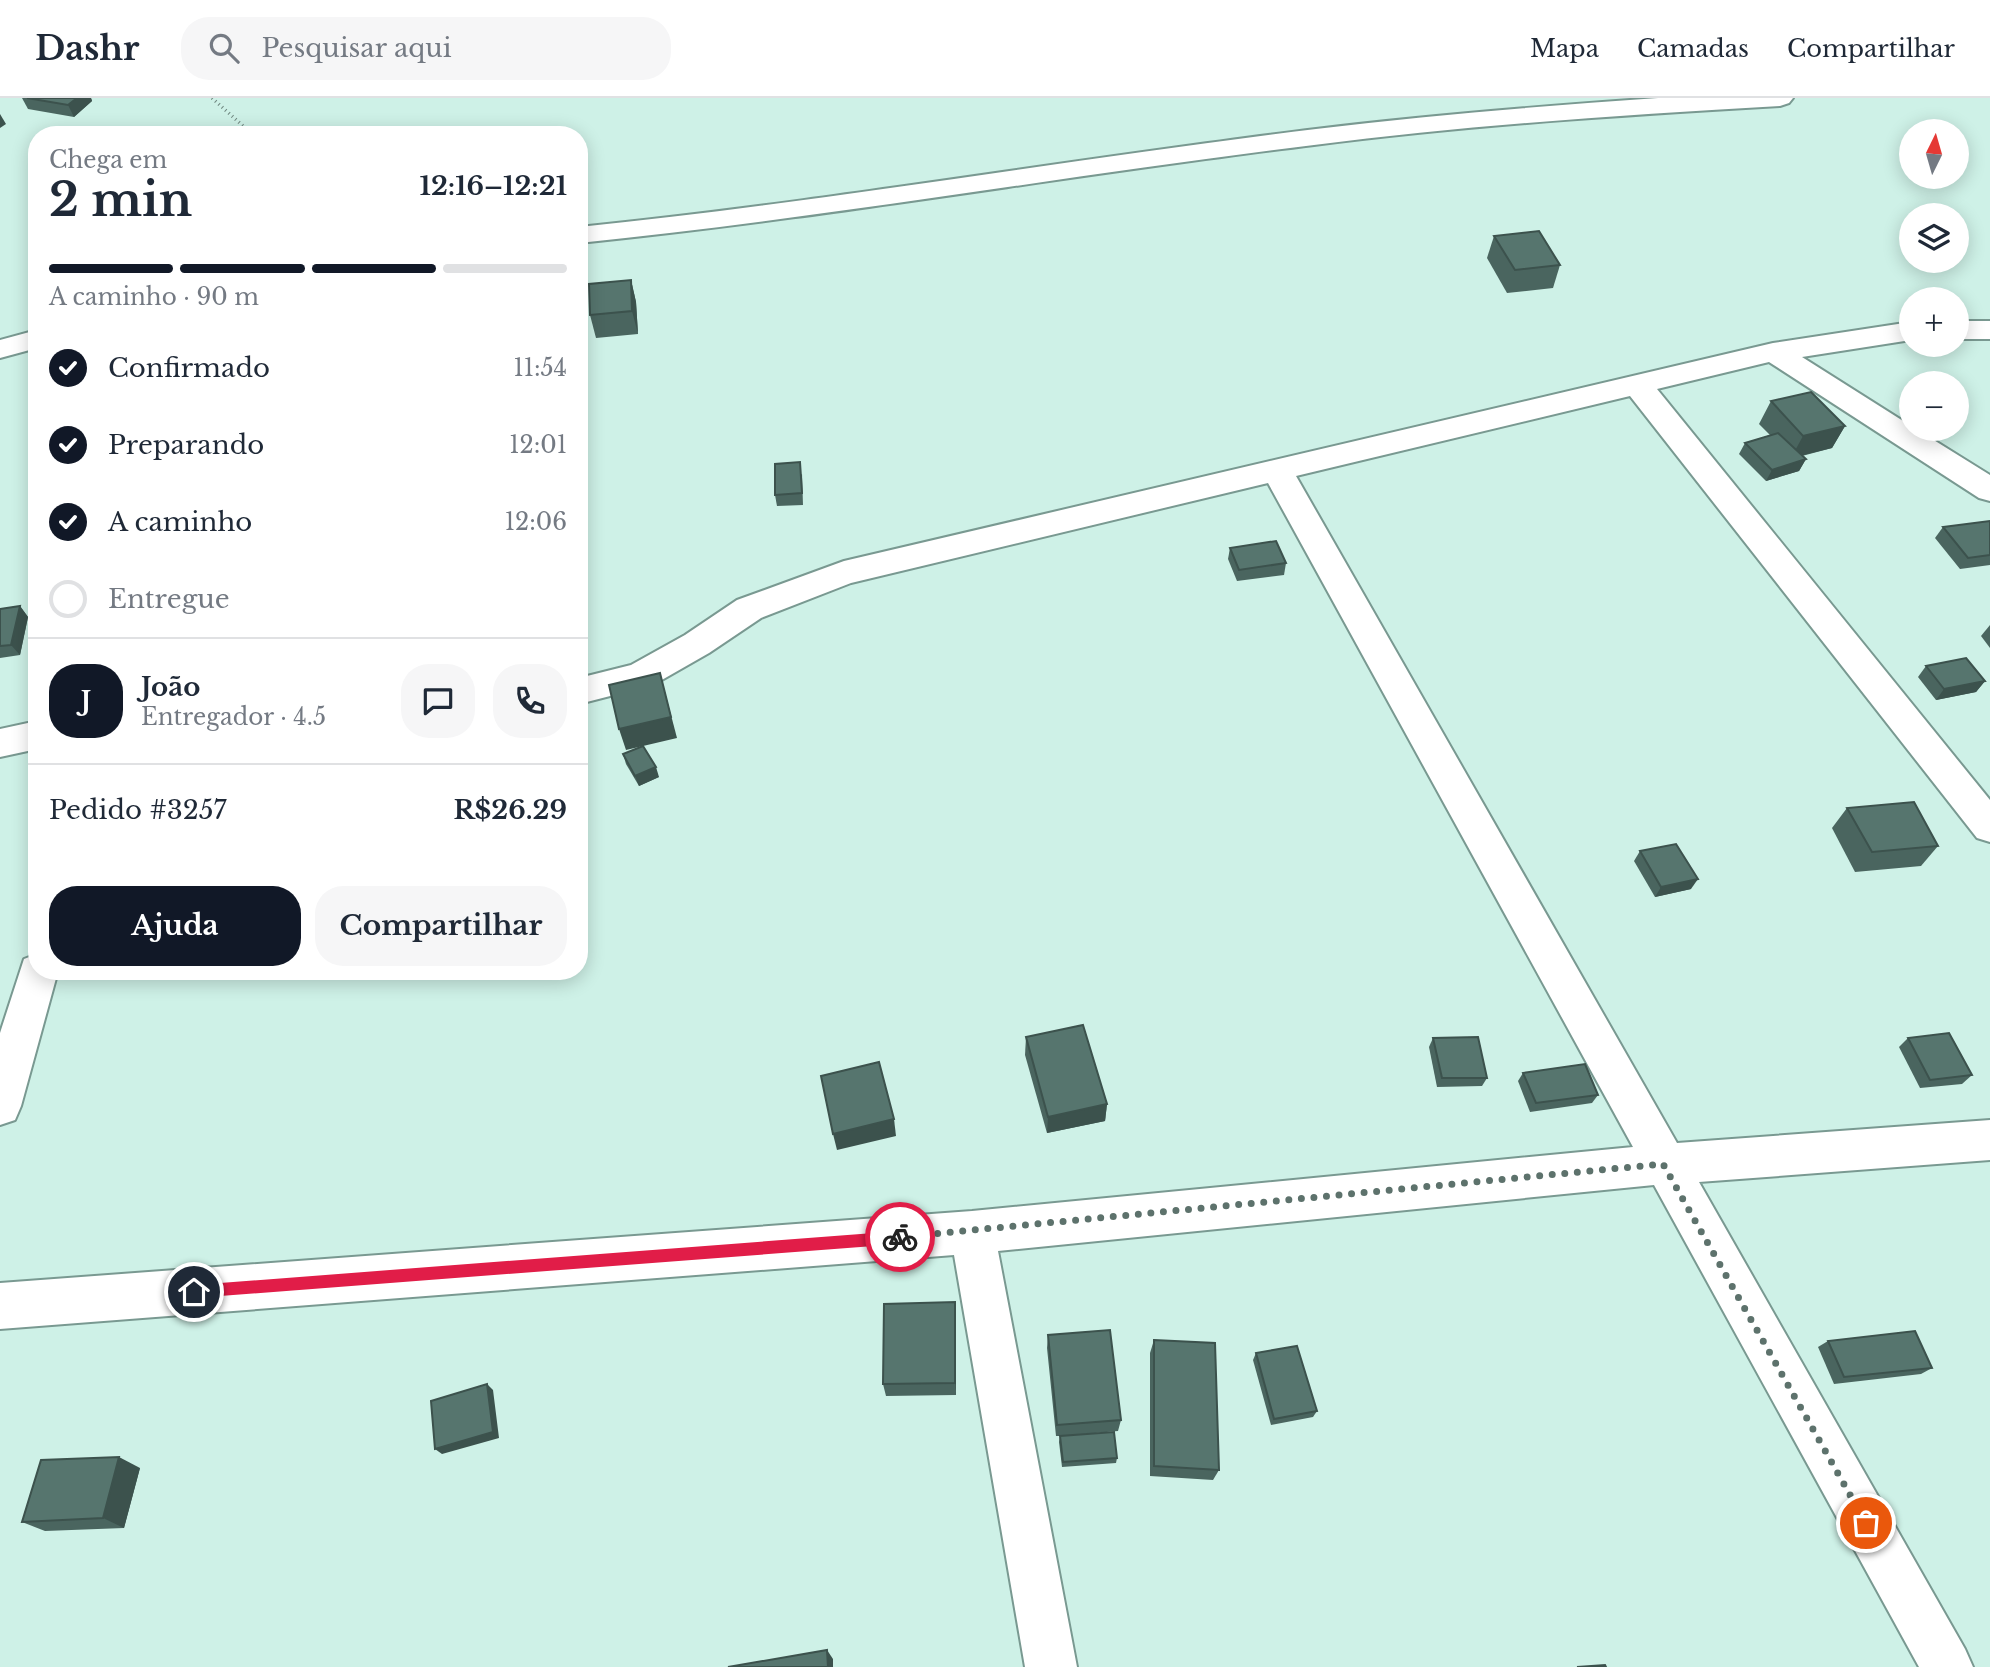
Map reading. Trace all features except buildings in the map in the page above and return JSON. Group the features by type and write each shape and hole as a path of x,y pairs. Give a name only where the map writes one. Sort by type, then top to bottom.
{"street":[{"path":"588,234 889,198 1314,137 1562,111 1780,98"},
{"path":"1969,330 1990,330"},
{"path":"588,689 641,676 697,644 749,609 844,573 1773,352 1899,333"},
{"path":"0,349 28,341"},
{"path":"1773,352 1990,490"},
{"path":"1637,384 1990,827"},
{"path":"1277,470 1663,1164 1947,1667"},
{"path":"0,743 28,737"},
{"path":"0,1106 35,980"},
{"path":"0,1306 972,1232 1663,1164 1990,1140"},
{"path":"972,1232 1051,1667"}],"path":[{"path":"212,98 243,126"}],"way so far":[{"path":"900,1237 1663,1164 1866,1523"}],"route":[{"path":"194,1292 900,1237"}]}
